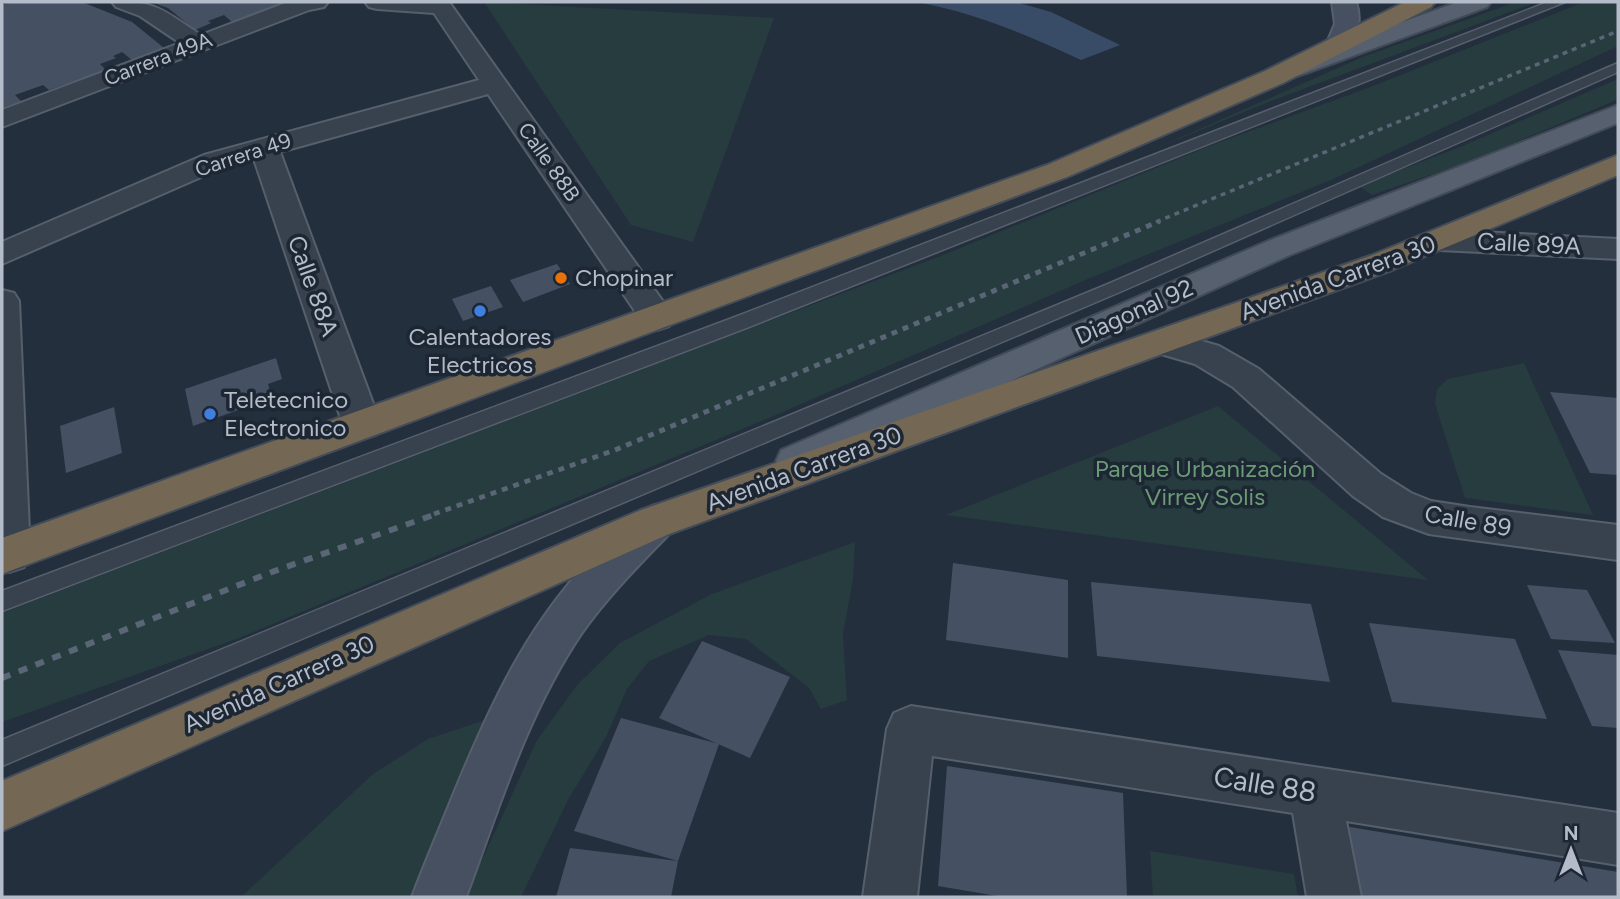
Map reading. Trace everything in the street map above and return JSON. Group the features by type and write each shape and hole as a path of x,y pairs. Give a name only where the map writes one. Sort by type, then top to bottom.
{"highway":[{"path":"5,555 1047,175 1274,77 1423,2"},
{"name":"Avenida Carrera 30","path":"2,806 655,522 1163,342 1440,240 1618,164"}],"main road":[{"path":"1338,45 1347,31 1349,17 1344,2"},
{"path":"1274,77 1479,2"},
{"name":"Diagonal 92","path":"655,522 1279,248 1618,113"},
{"path":"439,897 519,698 548,647 589,590 655,522"}],"street":[{"path":"124,2 148,11 197,43"},
{"name":"Carrera 49A","path":"2,119 197,43 316,2"},
{"name":"Calle 88B","path":"377,2 441,7 657,318"},
{"name":"Carrera 49","path":"2,254 214,161 494,83"},
{"name":"Calle 88A","path":"264,147 362,425"},
{"name":"Calle 89A","path":"1440,240 1618,249"},
{"path":"2,301 5,555"},
{"name":"Calle 89","path":"1163,342 1207,355 1245,379 1367,485 1397,505 1429,517 1618,543"},
{"name":"Calle 88","path":"890,897 911,729 1618,839"},
{"path":"1315,792 1334,897"}],"lane":[{"path":"2,601 742,322 1559,2"},
{"path":"2,753 1114,288 1618,67"}],"green space":[{"path":"484,2 774,18 693,242 631,225"},
{"path":"1516,2 1537,2 1266,103 1150,151 1365,56"},
{"path":"1584,2 1618,2 1618,46 1331,180 1090,278 769,418 239,638 2,722 2,613 943,255 1212,145 1368,88"},
{"path":"1618,79 1618,99 1468,162 1372,195 1359,186 1460,147"},
{"path":"1524,363 1593,515 1465,498 1435,404 1437,389 1448,379"},
{"name":"Parque Urbanización Virrey Solis","path":"1218,406 1428,580 946,515"},
{"path":"855,542 853,580 843,634 847,700 821,709 809,688 746,639 709,635 649,661 627,689 606,737 569,798 521,897 465,897 537,740 578,684 620,643 712,594"},
{"path":"485,720 410,897 241,897 373,774 428,739"},
{"path":"1150,851 1294,874 1298,897 1153,897"}],"water":[{"path":"917,2 1016,2 1051,12 1120,45 1081,60 1001,26 960,12"}],"building":[{"path":"10,2 82,2 132,22 164,48 132,60 122,52 113,56 116,58 100,64 106,70 49,90 43,85 15,95 21,101 2,108 2,5"},
{"path":"151,2 291,2 233,23 224,15 195,30 168,8"},
{"path":"557,264 570,284 523,302 510,280"},
{"path":"491,286 503,307 463,321 452,299"},
{"path":"276,358 282,379 268,384 272,398 193,426 185,389"},
{"path":"1550,392 1618,398 1618,475 1590,473"},
{"path":"114,407 122,453 66,473 60,426"},
{"path":"953,563 1068,580 1068,658 946,640"},
{"path":"1091,582 1311,604 1330,682 1097,656"},
{"path":"1527,585 1587,590 1615,643 1551,639"},
{"path":"1369,623 1515,639 1547,719 1392,702"},
{"path":"702,641 790,677 750,758 659,718"},
{"path":"1558,650 1618,655 1618,728 1592,726"},
{"path":"621,718 719,744 678,861 574,831"},
{"path":"947,766 1123,793 1127,897 1003,897 938,886"},
{"path":"1344,826 1618,872 1618,897 1357,897"},
{"path":"570,848 678,861 671,897 556,897"}],"railway":[{"path":"1156,222 1618,31"},
{"path":"434,514 615,450 1160,221"},
{"path":"2,678 272,572 439,513"}],"place":[{"name":"Chopinar","path":"561,278"},
{"name":"Calentadores Electricos","path":"480,311"},
{"name":"Teletecnico Electronico","path":"210,414"}]}
